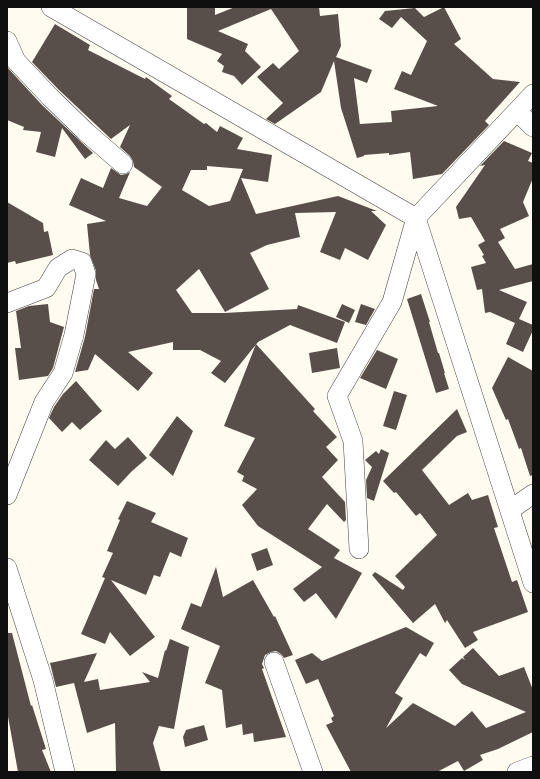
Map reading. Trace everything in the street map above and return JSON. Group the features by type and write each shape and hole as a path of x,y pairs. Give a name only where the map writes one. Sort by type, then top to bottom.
{"street":[{"path":"51,7 416,218 533,583"},
{"path":"7,41 16,61 86,132 123,164"},
{"path":"359,549 353,441 337,396 392,302 416,218 518,112 533,94"},
{"path":"518,112 533,127"},
{"path":"7,303 46,288 58,268 72,259 82,262 86,274 74,335 63,373 44,402 7,495"},
{"path":"510,510 533,494"},
{"path":"7,568 43,680 65,772"},
{"path":"274,662 313,772"},
{"path":"517,772 533,766"}],"building":[{"path":"187,7 215,7 215,15 235,7 319,7 320,16 338,14 341,46 336,57 372,70 367,83 354,78 360,125 392,122 391,111 438,106 394,89 402,71 411,75 427,41 401,17 392,28 379,19 385,11 415,8 424,17 444,7 461,39 454,44 493,79 520,82 485,121 489,125 442,174 413,179 410,152 389,155 389,153 364,155 357,158 341,108 334,61 321,92 275,124 266,119 283,103 257,77 273,63 279,69 299,51 271,9 218,31 248,44 245,51 261,67 242,85 234,76 222,72 224,66 217,61 222,54 187,39"},
{"path":"55,24 90,45 88,50 145,79 146,77 172,96 169,99 217,132 220,126 243,138 237,149 272,155 268,182 241,178 256,214 338,196 377,211 371,211 386,225 368,260 345,248 340,260 320,252 336,212 295,213 300,237 267,245 250,253 269,289 225,312 199,269 176,290 192,313 224,313 297,309 298,305 345,322 337,343 290,325 258,342 225,383 211,373 221,361 200,350 173,350 173,342 128,352 153,373 138,391 95,354 88,370 75,372 85,337 94,289 99,289 96,280 96,271 90,255 87,224 106,221 69,205 81,178 103,188 111,168 121,175 130,172 119,198 147,206 162,187 134,167 130,156 120,147 130,125 111,139 32,62","holes":["207,166 243,169 230,201 209,206 182,190 191,170 207,170"]},
{"path":"7,67 42,105 93,153 85,159 62,128 55,157 36,152 41,132 23,130 24,127 7,120"},
{"path":"504,141 532,153 528,161 533,163 533,178 523,202 529,216 500,229 505,238 498,242 515,269 533,264 533,281 499,290 527,302 519,319 533,325 533,330 523,352 506,344 515,323 490,312 485,313 482,289 477,290 471,267 486,263 482,256 484,255 478,245 485,241 471,217 459,219 456,207 485,165 480,166"},
{"path":"7,202 43,223 44,232 48,231 53,255 16,264 15,261 7,263"},
{"path":"421,294 449,389 436,393 407,299"},
{"path":"48,304 50,322 64,327 53,368 48,376 19,380 15,348 21,348 16,311 29,306"},
{"path":"342,304 355,310 349,323 336,317"},
{"path":"361,304 375,309 366,325 355,322"},
{"path":"256,344 315,409 313,411 337,437 326,447 338,460 322,477 345,502 346,520 344,522 327,504 308,529 340,550 334,558 362,573 336,619 316,593 304,602 293,589 322,567 258,526 242,505 257,489 242,481 244,476 237,472 255,438 224,426"},
{"path":"337,348 340,368 312,373 309,353"},
{"path":"377,350 398,359 386,389 360,378"},
{"path":"508,357 533,371 533,475 530,476 521,448 519,449 508,419 506,420 492,388"},
{"path":"76,381 102,411 80,430 72,422 62,432 49,418 54,407 63,394"},
{"path":"394,391 407,395 396,430 383,426"},
{"path":"457,409 467,432 457,436 422,470 449,505 468,493 472,500 488,495 498,527 494,528 512,582 517,580 528,612 473,632 478,640 465,648 447,620 445,623 435,604 413,623 372,575 375,572 403,590 405,587 395,576 437,535 420,513 416,516 396,492 394,493 383,481"},
{"path":"177,416 193,431 173,476 149,455"},
{"path":"128,437 147,458 118,486 89,460 106,440 115,449"},
{"path":"381,449 389,453 374,501 367,498 366,480 372,467 365,460 376,451 379,454"},
{"path":"127,501 156,513 151,522 188,538 181,557 170,552 160,577 154,575 146,595 111,580 155,637 130,656 110,632 105,644 81,634 105,578 102,577 113,553 107,551 120,520 118,519"},
{"path":"267,548 273,565 257,571 251,554"},
{"path":"216,567 223,597 253,580 274,617 275,616 293,655 284,658 276,651 271,652 265,655 262,664 264,668 262,669 286,737 254,742 253,733 243,735 242,724 226,728 222,690 205,683 220,646 181,629 191,603 201,607"},
{"path":"406,627 434,643 426,657 420,653 395,693 403,698 386,728 413,703 455,726 472,711 486,728 526,712 462,684 449,670 462,658 465,660 463,657 473,648 499,676 524,667 533,690 533,732 498,749 480,755 483,760 464,771 458,761 437,772 351,772 326,725 333,722 331,718 334,716 318,679 306,684 295,660 312,653 322,661"},
{"path":"7,633 12,633 31,706 32,705 46,749 42,750 51,772 18,772 7,711"},
{"path":"170,639 189,647 174,729 159,726 153,743 161,772 116,772 115,723 87,733 74,683 56,687 50,663 97,653 84,682 98,679 100,690 150,682 142,672 158,678 165,650 166,651"},
{"path":"204,725 208,740 185,747 183,737 186,730"}]}
